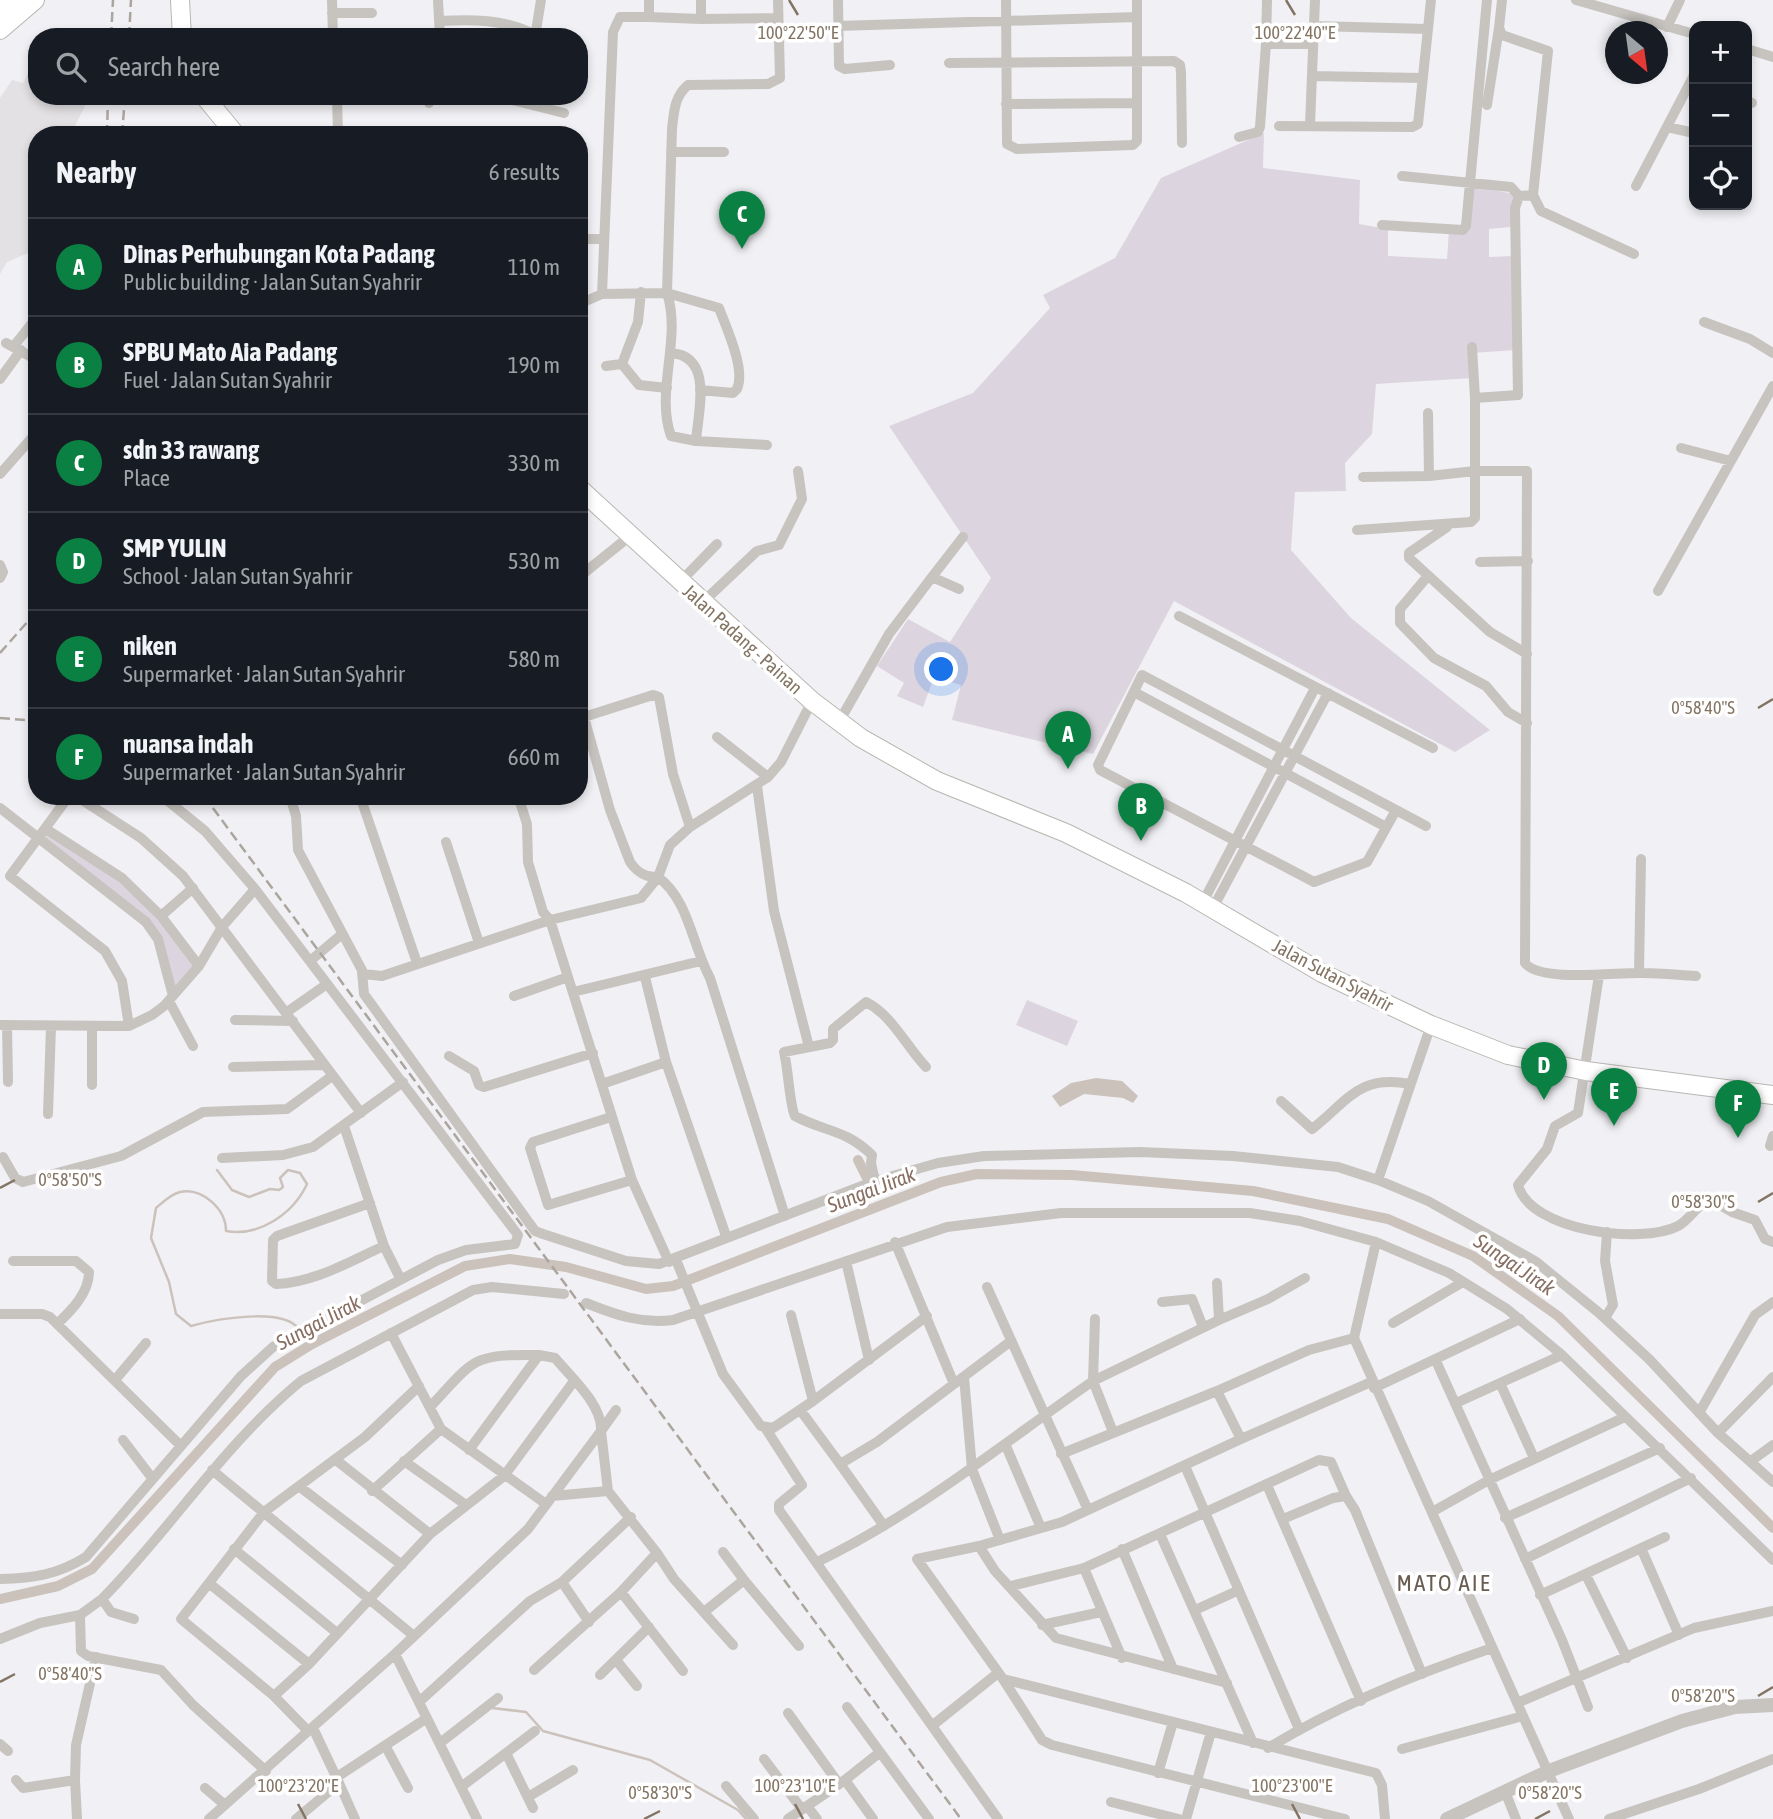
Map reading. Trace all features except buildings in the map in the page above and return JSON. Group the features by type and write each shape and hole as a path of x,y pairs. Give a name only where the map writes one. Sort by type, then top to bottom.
{"main road":[{"path":"0,11 14,0"},
{"path":"0,30 34,0"},
{"path":"180,0 182,28"},
{"path":"211,105 229,126"},
{"name":"Jalan Padang - Painan","path":"588,497 813,701 839,722 921,772"},
{"name":"Jalan Sutan Syahrir","path":"921,772 1066,833 1208,905 1322,973 1431,1025 1508,1055 1586,1071 1773,1095"}],"street":[{"path":"332,0 333,28"},
{"path":"438,0 439,28"},
{"path":"536,28 541,0"},
{"path":"649,0 649,17"},
{"path":"701,0 701,19"},
{"path":"767,444 696,441 671,436 667,388 673,317 667,293 671,152 676,103 680,92 688,85 768,84 780,78 778,0"},
{"path":"838,0 838,63 842,69 890,65"},
{"path":"1006,0 1007,144 1017,149 1133,145 1137,141 1137,0"},
{"path":"1239,137 1258,132 1260,127 1267,0"},
{"path":"1310,125 1315,0"},
{"path":"1279,126 1412,127 1418,124 1431,0"},
{"path":"1382,225 1463,230 1466,226 1487,0"},
{"path":"1487,105 1502,0"},
{"path":"1576,0 1647,21"},
{"path":"1618,12 1623,0"},
{"path":"1668,25 1680,0"},
{"path":"332,13 372,13"},
{"path":"602,294 602,239 613,32 620,16 778,18"},
{"path":"837,26 1137,17"},
{"path":"439,21 470,19 523,28"},
{"path":"1315,26 1428,29"},
{"path":"1668,27 1689,33"},
{"path":"1499,28 1507,38 1548,51 1533,195 1541,211 1634,254"},
{"path":"1266,44 1313,44"},
{"path":"1752,51 1773,57"},
{"path":"949,64 1174,61 1180,65 1182,143"},
{"path":"1312,76 1422,78"},
{"path":"1636,186 1691,84"},
{"path":"1006,104 1137,103"},
{"path":"337,105 338,126"},
{"path":"532,105 564,113"},
{"path":"1667,127 1689,132"},
{"path":"671,152 723,152"},
{"path":"1402,176 1511,187 1519,196 1514,230 1518,394 1475,398"},
{"path":"1519,196 1533,195"},
{"path":"588,239 602,239"},
{"path":"622,364 639,321 641,292"},
{"path":"588,300 602,294 667,293 719,308 732,340 739,374 737,389 733,393 700,390"},
{"path":"1704,323 1750,339 1773,353"},
{"path":"0,379 13,347 28,328"},
{"path":"13,347 28,355"},
{"path":"1357,530 1449,526 1471,522 1475,518 1475,398 1472,347"},
{"path":"671,353 682,354 691,359 698,371 700,390 696,441"},
{"path":"606,366 622,364"},
{"path":"622,364 639,385 667,388"},
{"path":"1658,592 1773,386"},
{"path":"1428,413 1429,476"},
{"path":"2,468 28,441"},
{"path":"1681,448 1731,461"},
{"path":"702,603 757,551 779,545 802,499 798,471"},
{"path":"1363,477 1527,471 1524,957 1534,971 1599,975 1639,972 1696,976"},
{"path":"1449,526 1409,553 1409,558 1490,632 1527,654"},
{"path":"588,570 629,536"},
{"path":"839,722 889,634 962,537"},
{"path":"680,582 717,544"},
{"path":"1480,562 1528,561"},
{"path":"0,565 4,572 0,578"},
{"path":"932,577 959,589"},
{"path":"1427,577 1400,609 1400,623 1434,658 1486,687 1508,712 1527,723"},
{"path":"1179,616 1433,748"},
{"path":"1396,810 1367,862 1314,882 1100,770 1098,765 1142,675 1295,756 1426,826"},
{"path":"1208,905 1235,841 1315,688"},
{"path":"1134,692 1386,827"},
{"path":"1208,905 1247,847 1328,693"},
{"path":"588,716 653,695 659,697 673,774 690,827"},
{"path":"362,972 371,977 382,976 550,920 641,898 658,877 670,845 690,827 768,778 781,762 813,701"},
{"path":"588,731 610,810 630,862 635,870 649,878 658,877 668,885 683,909 701,961 710,978 785,1216"},
{"path":"717,737 768,778"},
{"path":"757,786 774,911 809,1047"},
{"path":"10,876 63,805"},
{"path":"90,805 141,838 193,888 360,1114"},
{"path":"0,1579 39,1578 62,1571 86,1557 241,1376 288,1338 455,1253 515,1244 518,1235 256,889 205,831 173,805"},
{"path":"293,805 298,850 362,972 365,994 535,1231 626,1261 651,1264 674,1262 874,1182 938,1163 984,1156 1088,1152 1233,1156 1338,1167 1428,1200 1535,1261 1605,1318 1718,1433 1773,1482"},
{"path":"363,805 417,964"},
{"path":"520,805 527,824 528,862 543,912 550,920 632,1180 674,1262 726,1379 750,1413 766,1429 802,1485 778,1507 998,1819"},
{"path":"0,808 122,878 161,916 199,966"},
{"path":"43,833 146,922 158,939 171,999 193,1046"},
{"path":"446,842 480,943"},
{"path":"1639,972 1641,859"},
{"path":"0,868 106,951 122,981 129,1026"},
{"path":"161,916 193,888"},
{"path":"8,1082 4,1025 129,1026 152,1015 171,999 199,966 222,927 256,889"},
{"path":"310,961 342,934"},
{"path":"573,992 645,977 701,961"},
{"path":"1599,975 1578,1113 1555,1126 1547,1149 1518,1188 1540,1214 1580,1228 1607,1232 1646,1233 1677,1227 1710,1199 1732,1212 1755,1220 1765,1239 1773,1242"},
{"path":"514,996 568,977"},
{"path":"645,977 666,1062 724,1233"},
{"path":"234,1020 290,1016 327,984"},
{"path":"874,1182 872,1154 860,1143 840,1131 804,1121 791,1110 791,1078 784,1052 830,1043 833,1040 833,1029 866,1002 885,1015 907,1048 926,1067"},
{"path":"1378,1180 1431,1025"},
{"path":"48,1114 51,1027"},
{"path":"92,1027 92,1085"},
{"path":"449,1055 474,1071 479,1085 484,1087 593,1053"},
{"path":"602,1084 666,1062"},
{"path":"233,1067 324,1065"},
{"path":"3,1157 18,1181 23,1182 121,1156 203,1112 287,1109 332,1076"},
{"path":"1281,1101 1312,1129 1366,1085 1387,1080 1410,1084"},
{"path":"222,1158 297,1153 313,1147 403,1082"},
{"path":"611,1117 533,1142 530,1148 548,1205 632,1180"},
{"path":"344,1126 384,1246 400,1279"},
{"path":"370,1203 277,1236 273,1240 272,1281 286,1283 323,1273 384,1246"},
{"path":"586,1303 626,1319 655,1322 673,1320 696,1309 947,1227 1040,1216 1195,1211 1250,1213 1300,1221 1376,1242 1463,1282 1520,1319 1660,1448 1773,1560"},
{"path":"1605,1318 1613,1305 1605,1261 1607,1232"},
{"path":"895,1242 927,1316 959,1380 972,1469 1000,1540"},
{"path":"1376,1242 1353,1338 1569,1819"},
{"path":"13,1261 76,1261 89,1272 89,1280 77,1303 57,1324"},
{"path":"846,1261 869,1360"},
{"path":"817,1563 884,1526 972,1469 1093,1381 1203,1327 1268,1299 1305,1278"},
{"path":"1393,1323 1463,1282"},
{"path":"1217,1283 1219,1320"},
{"path":"0,1639 40,1623 80,1615 102,1599 212,1470 277,1401 301,1381 463,1294 482,1287 549,1290 564,1294"},
{"path":"987,1287 1088,1510"},
{"path":"1162,1302 1192,1299 1203,1327"},
{"path":"1699,1413 1755,1315 1773,1302"},
{"path":"0,1314 41,1314 57,1324 96,1366 115,1380 181,1446"},
{"path":"791,1315 813,1401"},
{"path":"766,1429 801,1411 927,1316"},
{"path":"1345,1819 1158,1773 1042,1740 1001,1676 917,1562 921,1556 979,1546 1062,1522 1241,1439 1436,1361 1520,1319"},
{"path":"1095,1320 1093,1381 1113,1432"},
{"path":"391,1333 441,1429 504,1476 549,1500 608,1491"},
{"path":"1061,1454 1217,1391 1309,1350 1353,1338"},
{"path":"840,1464 877,1442 1011,1340"},
{"path":"115,1380 146,1343"},
{"path":"430,1407 467,1368 483,1357 538,1355 555,1358 598,1414 608,1491 631,1517 662,1564 733,1644"},
{"path":"469,1450 538,1355"},
{"path":"1455,1403 1562,1355"},
{"path":"1436,1361 1588,1707"},
{"path":"1718,1433 1773,1377"},
{"path":"274,1696 309,1664 430,1534 504,1476 574,1381"},
{"path":"1500,1383 1534,1458"},
{"path":"355,1819 311,1729 181,1619 264,1513 336,1460 419,1386"},
{"path":"1217,1391 1241,1439"},
{"path":"209,1819 266,1772 528,1529 616,1410"},
{"path":"801,1411 884,1526"},
{"path":"1432,1512 1489,1479 1625,1417"},
{"path":"372,1491 441,1429"},
{"path":"123,1440 152,1478"},
{"path":"1751,1461 1773,1445"},
{"path":"1006,1446 1041,1528"},
{"path":"1505,1518 1660,1448"},
{"path":"1011,1586 1084,1568 1318,1460 1328,1459 1356,1510 1370,1552 1422,1674"},
{"path":"336,1460 430,1534"},
{"path":"404,1461 466,1506"},
{"path":"1185,1466 1299,1729"},
{"path":"212,1470 414,1636"},
{"path":"1525,1559 1691,1478"},
{"path":"1267,1485 1361,1701"},
{"path":"300,1487 402,1565"},
{"path":"1283,1519 1332,1498 1346,1496"},
{"path":"419,1702 530,1601 562,1582 631,1517"},
{"path":"1160,1534 1253,1743"},
{"path":"1540,1595 1665,1537"},
{"path":"979,1546 995,1571 1011,1586 1042,1625 1061,1640 1122,1658 1227,1683"},
{"path":"1641,1548 1679,1635"},
{"path":"234,1549 337,1633"},
{"path":"1122,1549 1173,1669"},
{"path":"723,1552 799,1646"},
{"path":"534,1670 621,1592 657,1553"},
{"path":"1084,1568 1122,1658"},
{"path":"1586,1575 1627,1658"},
{"path":"704,1612 744,1580"},
{"path":"562,1582 589,1622"},
{"path":"210,1584 309,1664"},
{"path":"1195,1610 1237,1591"},
{"path":"621,1592 683,1671"},
{"path":"102,1599 111,1612 134,1619"},
{"path":"1517,1703 1703,1625 1773,1611"},
{"path":"1042,1625 1101,1612"},
{"path":"80,1615 80,1651 96,1657 161,1670 192,1704 266,1772"},
{"path":"600,1675 649,1628"},
{"path":"1268,1748 1299,1729 1361,1701 1422,1674 1492,1648"},
{"path":"395,1654 477,1819"},
{"path":"77,1819 76,1745 96,1657"},
{"path":"616,1660 637,1686"},
{"path":"933,1725 1001,1676"},
{"path":"1001,1676 1268,1748 1376,1773 1382,1785 1385,1819"},
{"path":"440,1743 493,1702"},
{"path":"1447,1819 1467,1815 1549,1771 1709,1713 1773,1705"},
{"path":"847,1707 929,1819"},
{"path":"788,1713 873,1819"},
{"path":"1402,1749 1523,1716"},
{"path":"296,1819 338,1780 427,1718"},
{"path":"1158,1773 1173,1722"},
{"path":"461,1787 507,1755 534,1731"},
{"path":"1186,1819 1211,1732"},
{"path":"386,1747 408,1788"},
{"path":"788,1819 879,1753"},
{"path":"507,1755 531,1803 573,1770"},
{"path":"764,1759 817,1819"},
{"path":"1609,1819 1699,1789 1773,1759"},
{"path":"16,1780 23,1788 75,1780"},
{"path":"726,1786 754,1819"},
{"path":"205,1788 225,1805"},
{"path":"1506,1794 1516,1819"},
{"path":"1111,1802 1179,1819"}],"shaded area":[{"path":"28,73 28,105 86,105 75,126 28,126 28,253 7,262 0,274 0,98 12,80 23,83"},
{"path":"1264,133 1263,168 1360,180 1359,224 1388,229 1388,256 1447,259 1449,230 1468,232 1473,186 1514,194 1511,227 1489,229 1489,257 1512,256 1517,350 1471,353 1473,378 1376,384 1372,434 1345,463 1346,491 1295,492 1291,550 1351,618 1490,730 1455,752 1174,601 1093,754 952,720 961,685 934,677 923,707 897,696 904,683 877,666 908,619 950,642 991,578 889,426 973,393 1050,308 1043,295 1115,258 1161,178"},
{"path":"49,834 88,857 155,911 195,965 174,989 154,931 44,838"},
{"path":"1027,1000 1078,1021 1067,1046 1016,1025"},
{"path":"1096,1078 1122,1081 1138,1096 1133,1103 1123,1098 1084,1094 1060,1107 1052,1096 1071,1083"}],"waterway":[{"path":"858,1160 867,1178"},
{"path":"217,1170 232,1190 249,1197 270,1189 279,1190 283,1187 280,1178 288,1170 300,1173 307,1184 284,1214 251,1230 226,1231 222,1215 211,1201 188,1191 167,1198 156,1208 151,1238 169,1282 176,1314 191,1326 232,1318 264,1317 291,1322 299,1329"},
{"name":"Sungai Jirak","path":"0,1599 58,1586 92,1569 275,1367 312,1344 465,1266 510,1259 566,1267 646,1289 673,1286 941,1182 977,1174 1072,1175 1253,1191 1388,1219 1473,1256 1558,1316 1773,1528"},
{"path":"303,1334 312,1344"},
{"path":"492,1708 526,1712 543,1731 650,1760 738,1810 746,1819"}],"railway":[{"path":"111,28 113,0"},
{"path":"129,28 131,0"},
{"path":"107,126 108,105"},
{"path":"123,126 124,105"},
{"path":"0,653 28,621"},
{"path":"0,718 28,720"},
{"path":"211,805 961,1819"}],"place":[{"name":"sdn 33 rawang","path":"742,249"},
{"name":"Dinas Perhubungan Kota Padang","path":"1068,769"},
{"name":"SPBU Mato Aia Padang","path":"1141,841"},
{"name":"SMP YULIN","path":"1544,1100"},
{"name":"niken","path":"1614,1126"},
{"name":"nuansa indah","path":"1738,1138"}],"district":[{"name":"MATO AIE","path":"1444,1583"}]}
